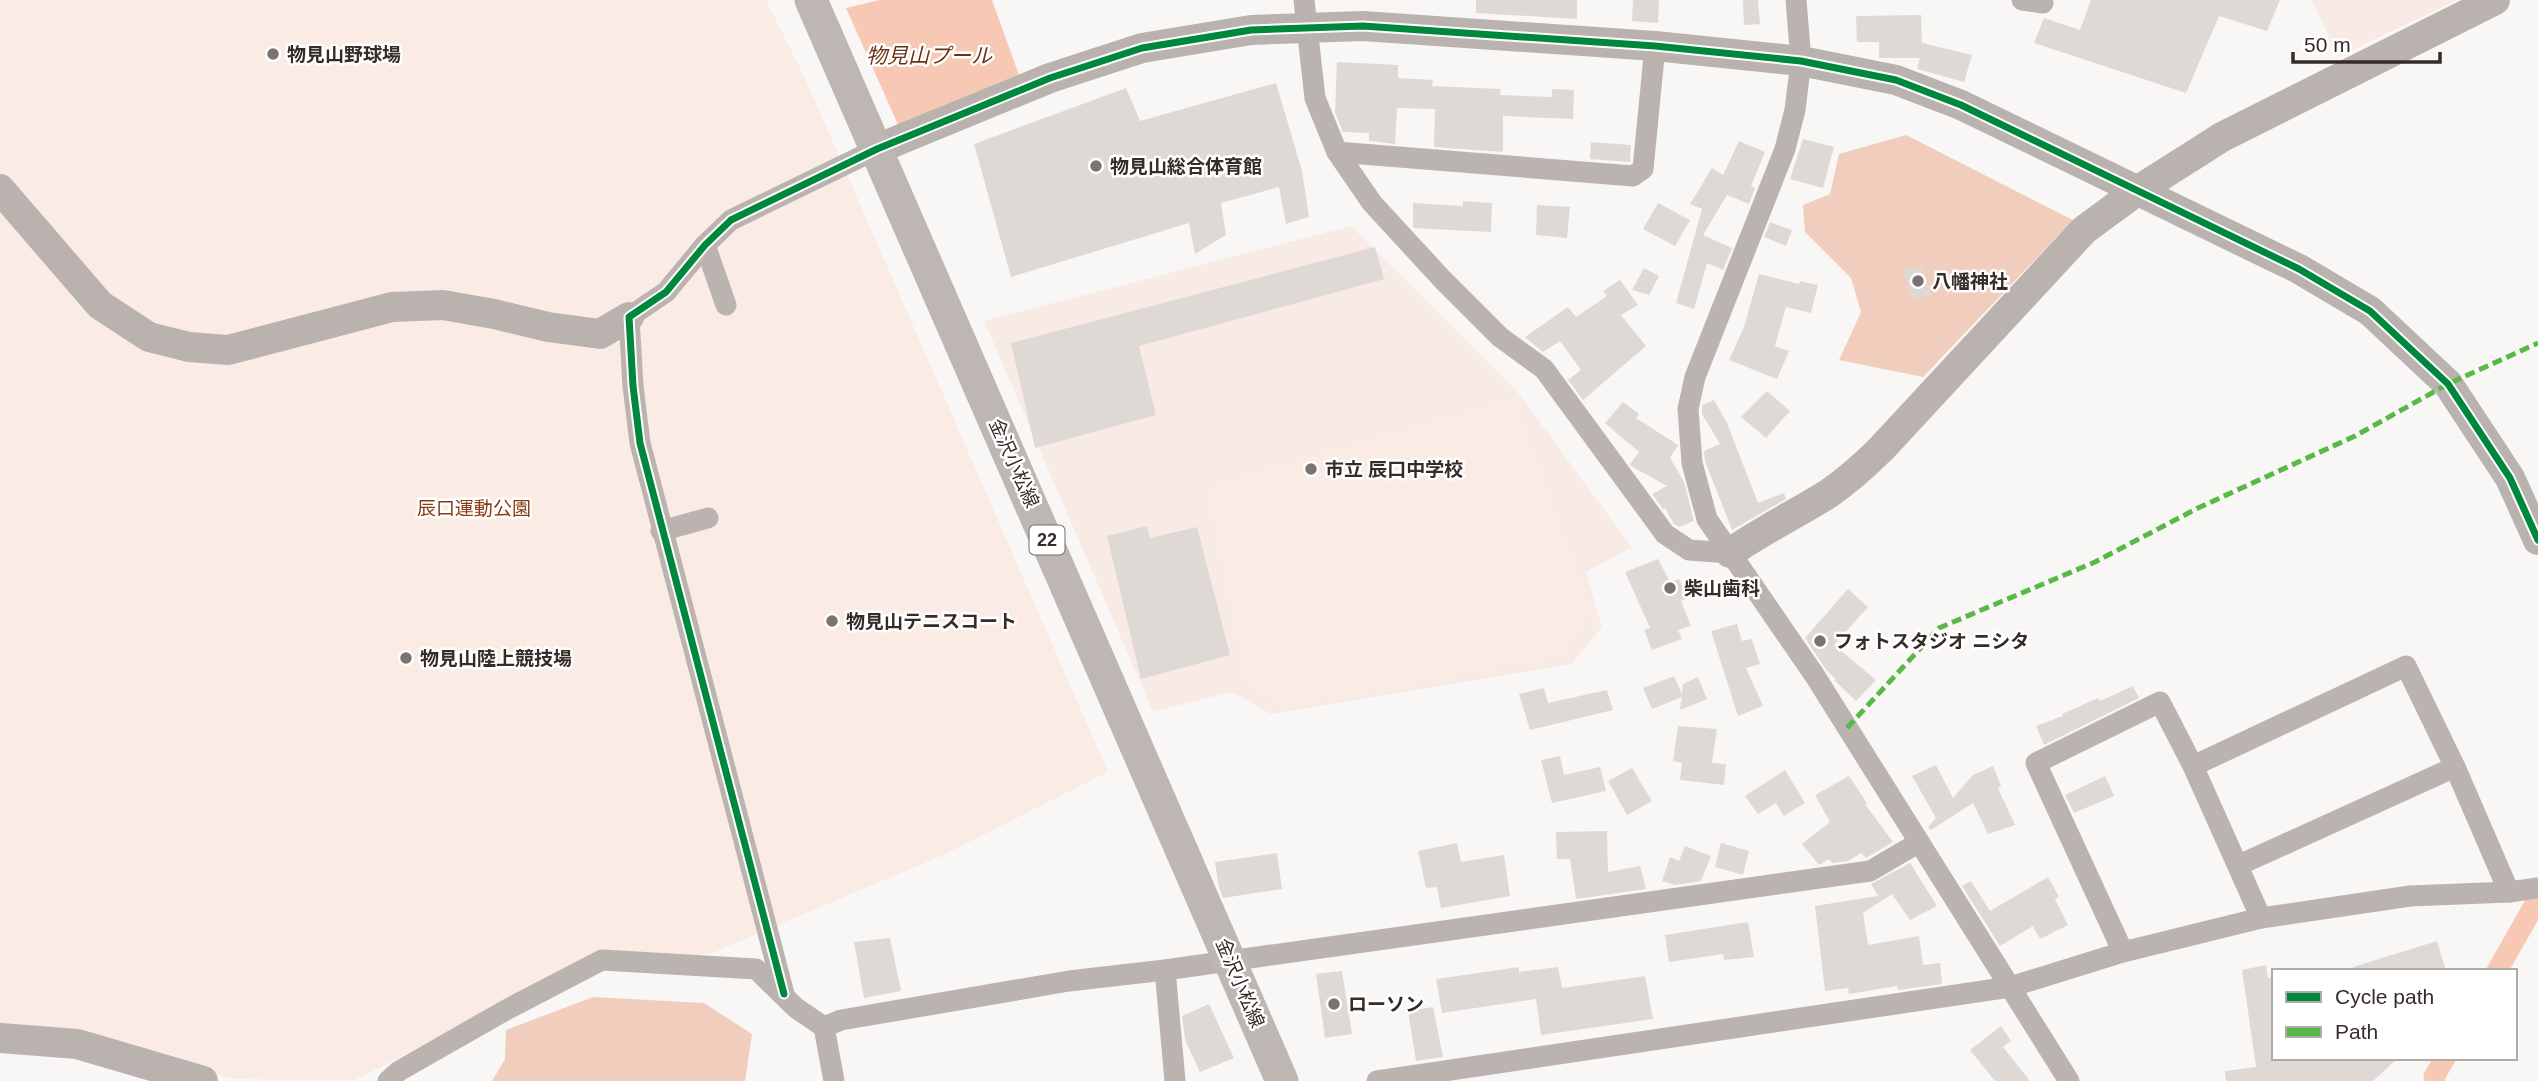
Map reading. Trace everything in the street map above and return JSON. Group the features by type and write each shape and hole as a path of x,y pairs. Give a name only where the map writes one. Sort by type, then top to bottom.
{"main road":[{"name":"金沢小松線","path":"811,0 1282,1081"}],"street":[{"path":"1796,0 1801,61 1794,110 1785,149 1699,366 1688,409 1692,463 1707,519 1815,676 2069,1081"},
{"path":"1304,13 1315,98 1337,152 1372,203 1500,337 1544,369 1665,534 1689,551 1730,553 1854,475 2084,230 2137,191 2222,137 2496,0"},
{"path":"0,189 100,305 149,337 189,347 228,350 392,307 443,305 548,327 600,334 667,292 705,246 732,220 877,149 1050,78 1142,48 1251,30 1304,13 1363,26 1655,46 1801,61 1896,80 1961,104 2299,269 2370,312 2448,384 2510,478 2538,540"},
{"path":"1337,152 1633,176 1643,169 1655,46"},
{"path":"705,246 726,305"},
{"path":"629,317 640,443 784,995"},
{"path":"661,531 708,518"},
{"path":"1377,1081 2010,987 2123,953 2261,918 2410,896 2526,890 2455,767 2406,666 2193,766"},
{"path":"2123,953 2036,762 2160,702 2193,766 2261,918"},
{"path":"2238,865 2455,767"},
{"path":"824,1027 841,1020 1069,981 1870,872 1918,843"},
{"path":"388,1081 399,1071 458,1037 602,960 756,969 796,1008 824,1027 834,1081"},
{"path":"1165,970 1175,1081"},
{"path":"0,1038 77,1044 203,1081"}],"shaded area":[{"path":"2312,0 2457,0 2338,57"},
{"path":"1906,135 2073,220 1923,377 1839,360 1861,312 1851,278 1805,232 1803,205 1830,194 1839,154"},
{"name":"市立 辰口中学校","path":"1351,226 1516,390 1632,547 1586,572 1602,627 1572,664 1271,714 1232,692 1153,712 984,321"},
{"path":"593,997 704,1003 752,1034 745,1081 492,1081 505,1059 506,1030"}],"green space":[{"name":"辰口運動公園","path":"0,0 766,0 804,76 1108,772 941,856 712,953 588,969 467,1022 355,1080 234,1079 75,1033 0,1026"},
{"path":"1513,399 1590,611 1560,655 1279,706 1245,677 1208,487"}],"water":[{"name":"物見山プール","path":"879,0 992,0 1019,75 900,129 846,8"}],"building":[{"path":"1476,0 1577,0 1577,19 1476,13"},
{"path":"1633,0 1659,0 1658,23 1632,21"},
{"path":"1743,0 1758,0 1760,24 1744,25"},
{"path":"2091,0 2280,0 2267,31 2219,16 2186,93 2034,43 2044,18 2080,30"},
{"path":"1921,15 1922,43 1972,55 1964,82 1917,69 1920,58 1879,58 1879,42 1857,42 1856,16"},
{"path":"1337,62 1398,65 1398,78 1433,80 1432,86 1501,89 1500,95 1552,97 1552,89 1574,90 1573,119 1503,116 1503,152 1434,147 1435,109 1397,108 1395,144 1369,141 1369,133 1343,132 1335,113"},
{"name":"物見山総合体育館","path":"1276,83 1302,171 1309,217 1286,224 1279,187 1221,203 1226,235 1195,254 1189,223 1011,277 974,144 1126,88 1140,121"},
{"path":"1803,139 1834,147 1823,188 1790,179"},
{"path":"1739,141 1765,152 1751,186 1755,188 1749,204 1727,195 1703,235 1732,248 1723,270 1707,263 1694,309 1676,303 1702,209 1690,204 1712,168 1723,175"},
{"path":"1591,142 1631,145 1630,162 1590,159"},
{"path":"1463,201 1492,203 1491,232 1413,228 1413,203 1463,206"},
{"path":"1658,203 1690,220 1675,246 1643,229"},
{"path":"1537,205 1570,207 1567,238 1536,235"},
{"path":"1770,222 1792,230 1786,246 1764,237"},
{"path":"1375,247 1384,279 1139,346 1156,415 1035,448 1011,343"},
{"path":"1922,266 1931,295 1912,299 1902,271"},
{"path":"1644,268 1659,276 1649,295 1632,290"},
{"path":"1759,274 1799,284 1800,281 1818,285 1811,313 1786,307 1775,346 1789,351 1777,379 1729,360 1744,327"},
{"path":"1620,280 1638,305 1621,315 1646,346 1583,400 1568,380 1581,370 1560,341 1543,352 1525,337 1568,307 1576,317 1607,296 1603,291"},
{"path":"1767,391 1790,411 1766,438 1741,417"},
{"path":"1714,400 1727,423 1758,503 1784,493 1786,499 1732,530 1705,461 1704,451 1720,444 1702,414 1702,405"},
{"path":"1623,402 1639,414 1636,418 1678,445 1670,458 1684,482 1694,521 1679,527 1674,524 1665,508 1663,509 1652,494 1667,486 1631,466 1639,452 1605,423"},
{"path":"1147,526 1150,538 1197,527 1230,655 1141,679 1107,536"},
{"path":"1658,559 1670,582 1679,579 1688,598 1681,601 1691,626 1678,630 1682,639 1652,650 1644,630 1650,628 1625,572"},
{"path":"1848,589 1868,607 1834,645 1876,680 1856,701 1834,680 1836,679 1827,671 1805,638"},
{"path":"1737,624 1742,641 1752,639 1760,664 1746,668 1763,706 1738,716 1711,631"},
{"path":"1674,676 1682,694 1683,684 1698,677 1707,699 1680,710 1682,697 1652,709 1643,688"},
{"path":"2133,686 2139,698 2044,745 2036,726 2098,698 2100,701"},
{"path":"1544,688 1548,703 1607,690 1613,710 1530,730 1519,694"},
{"path":"1678,726 1717,729 1712,763 1726,764 1724,785 1680,780 1682,763 1673,761"},
{"path":"1560,756 1564,775 1600,767 1606,791 1552,803 1541,760"},
{"path":"1936,765 1953,798 1973,775 1993,766 2001,786 1998,788 2015,825 1988,834 1973,803 1931,830 1928,827 1936,818 1912,776"},
{"path":"1632,768 1652,801 1627,815 1608,781"},
{"path":"1785,770 1805,803 1784,816 1776,803 1758,814 1745,796"},
{"path":"1849,776 1867,803 1865,804 1893,842 1866,858 1861,853 1848,861 1832,863 1829,859 1819,865 1802,844 1830,822 1815,795"},
{"path":"2105,776 2114,796 2074,813 2065,795"},
{"path":"1607,831 1608,872 1640,866 1646,889 1576,899 1570,859 1557,859 1556,832"},
{"path":"1457,843 1461,862 1504,855 1510,896 1441,908 1437,887 1426,888 1418,851"},
{"path":"1721,843 1749,851 1743,875 1715,867"},
{"path":"1685,846 1711,856 1701,881 1675,885 1662,881 1670,857 1679,861"},
{"path":"1277,853 1282,889 1223,898 1215,862"},
{"path":"1910,863 1937,906 1910,920 1892,894 1863,913 1868,945 1919,936 1923,965 1940,963 1942,984 1898,990 1897,986 1849,994 1848,988 1825,991 1815,906 1878,896 1871,884"},
{"path":"2048,877 2059,897 2055,899 2068,925 2040,939 2033,926 2000,946 1962,886 1971,881 1990,911"},
{"path":"1748,922 1754,957 1724,960 1723,954 1669,962 1665,935"},
{"path":"890,938 901,991 864,998 854,942"},
{"path":"2437,941 2445,969 2354,969"},
{"path":"2266,965 2268,978 2272,977 2272,1060 2396,1060 2373,1081 2226,1081 2225,1071 2256,1067 2242,970"},
{"path":"1519,967 1519,972 1558,967 1562,988 1645,976 1653,1019 1541,1035 1536,999 1442,1013 1436,979"},
{"name":"ローソン","path":"1342,971 1352,1034 1325,1038 1316,974"},
{"path":"1209,1004 1234,1058 1200,1072 1185,1040 1182,1016"},
{"path":"1433,1007 1443,1057 1416,1061 1408,1011"},
{"path":"2001,1026 2011,1041 2003,1047 2030,1081 1995,1081 1970,1050"}],"waterway":[{"path":"2498,969 2538,899"},
{"path":"2435,1081 2434,1077 2444,1060"}],"marked path":[{"path":"1847,728 1939,628 2095,562 2198,508 2355,436 2448,384 2538,343"}],"cycle path":[{"path":"784,994 640,443 629,317 666,292 705,245 731,220 877,149 1050,78 1142,48 1251,30 1363,26 1655,46 1801,61 1896,80 1961,105 2299,269 2370,311 2448,384 2510,478 2538,540"}],"place":[{"name":"物見山野球場","path":"273,54"},
{"name":"物見山総合体育館","path":"1096,166"},
{"name":"八幡神社","path":"1918,281"},
{"name":"市立 辰口中学校","path":"1311,469"},
{"name":"柴山歯科","path":"1670,588"},
{"name":"物見山テニスコート","path":"832,621"},
{"name":"フォトスタジオ ニシタ","path":"1820,641"},
{"name":"物見山陸上競技場","path":"406,658"},
{"name":"ローソン","path":"1334,1004"}]}
